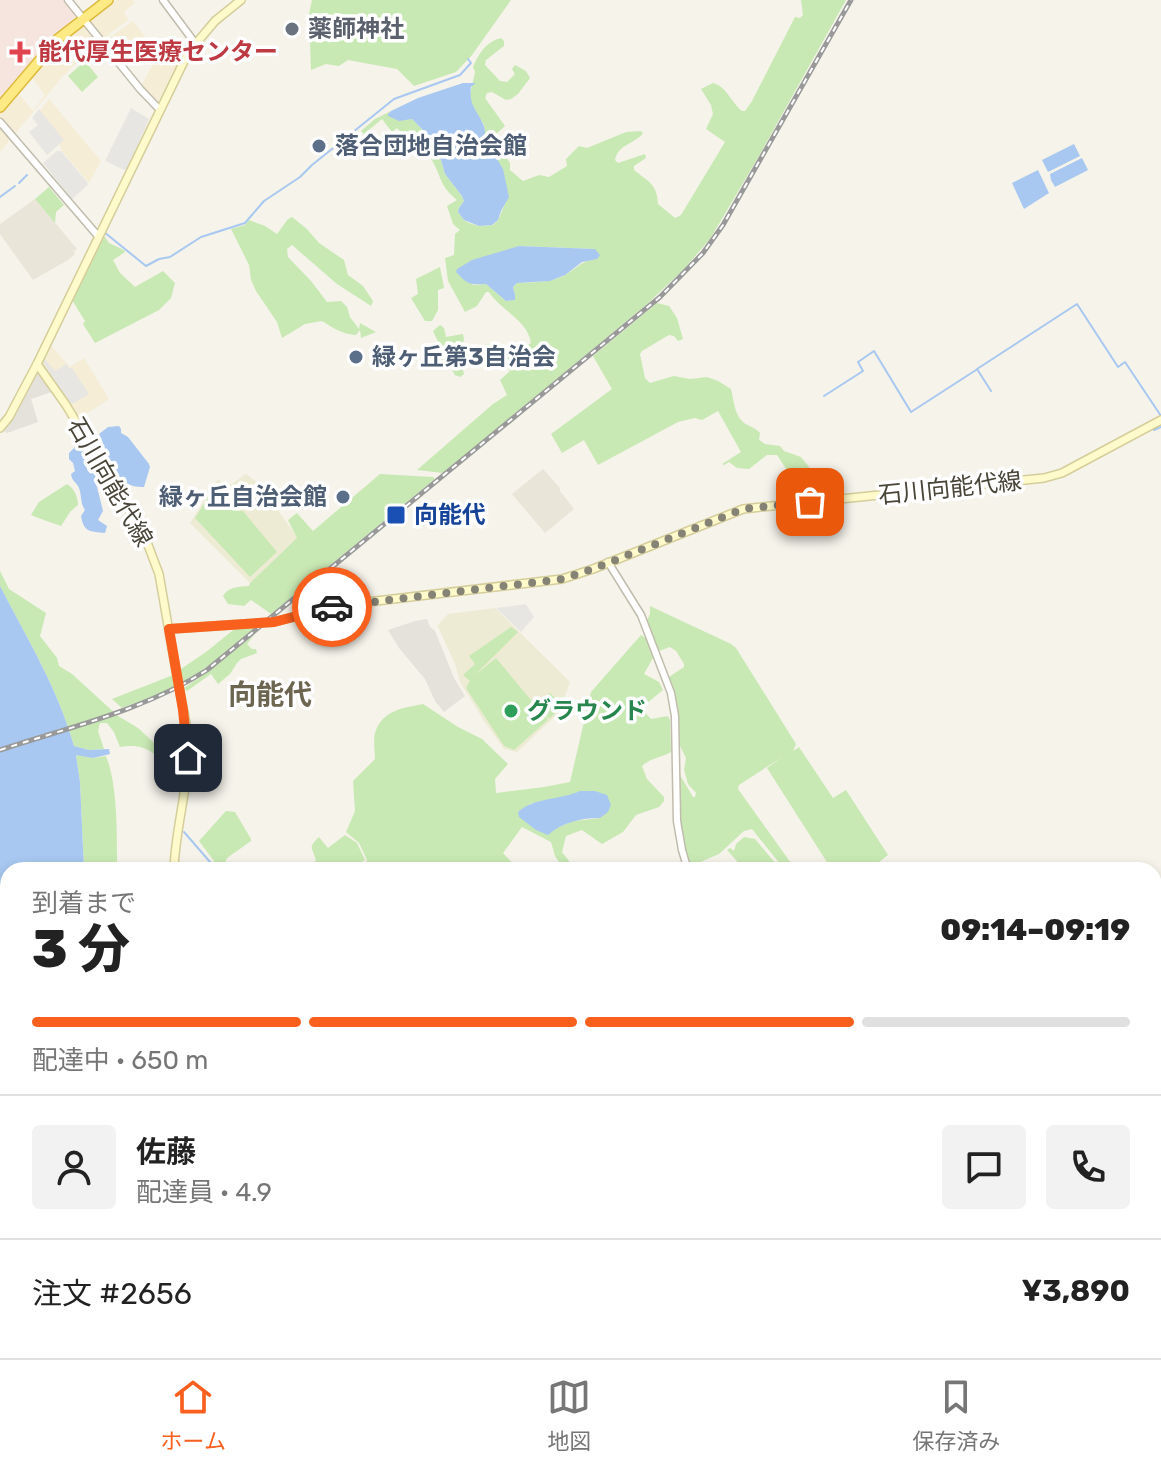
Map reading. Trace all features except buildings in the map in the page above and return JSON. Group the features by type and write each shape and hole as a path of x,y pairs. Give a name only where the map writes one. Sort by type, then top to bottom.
{"highway":[{"path":"0,107 58,39 108,0"}],"main road":[{"path":"0,428 37,364 175,77 195,43 221,14 241,0"},
{"name":"石川向能代線","path":"37,364 66,405 144,537 159,574 169,629 274,622 334,606 555,580 593,569 743,509 1049,477 1161,420"},
{"path":"169,629 188,758 175,862"}],"street":[{"path":"68,0 160,110"},
{"path":"163,0 195,43"},
{"path":"0,122 98,236"},
{"path":"608,562 641,615 671,693 675,716 677,821 686,862"}],"shaded area":[{"name":"能代厚生医療センター","path":"0,0 64,0 75,17 48,42 0,98"},
{"path":"117,0 133,0 135,3 124,12 128,20 101,38 90,24 91,19"},
{"path":"133,21 146,38 117,57 106,40"},
{"path":"82,24 98,40 63,76 0,152 0,112 59,43","holes":["33,79 45,95 33,111 19,94"]},
{"path":"166,47 181,58 164,95 155,101 142,84"},
{"path":"49,99 101,161 89,183 35,117"},
{"path":"131,108 149,119 124,170 106,159"},
{"path":"39,109 64,140 47,155 29,132 38,125 32,118"},
{"path":"61,151 88,185 72,199 43,163"},
{"path":"35,199 77,249 68,260 33,280 0,234 0,224"},
{"path":"48,342 70,367 84,358 109,399 86,414 88,419 79,424 44,368 41,358"},
{"path":"42,356 55,371 66,364 72,368 89,394 69,406"},
{"path":"37,372 52,392 31,399 38,422 7,433 2,429"},
{"path":"543,469 574,509 545,533 512,494"},
{"path":"246,474 258,483 298,538 250,583 190,523 218,479 226,488"},
{"path":"526,604 534,617 521,632 496,608"},
{"path":"495,608 570,682 564,708 517,752 504,749 484,721 460,682 438,625 448,614"},
{"path":"427,619 465,696 444,712 425,679 388,630"}],"green space":[{"path":"312,0 511,0 456,72 414,86 397,69 348,60 339,66 326,64 311,70 309,14"},
{"path":"801,0 846,0 710,239 646,305 443,473 417,470 507,395 500,380 510,371 485,344 500,344 508,351 519,351 531,343 525,328 489,292 477,306 465,312 448,281 445,258 454,255 455,234 460,230 453,224 447,206 457,200 444,186 422,138 412,145 397,128 392,132 382,119 364,134 361,131 391,111 388,114 399,120 412,119 427,134 429,148 441,160 445,174 462,196 464,201 458,212 464,220 479,226 493,225 508,197 484,145 484,125 471,104 470,95 475,72 473,67 478,57 487,45 501,38 504,46 486,60 485,65 500,81 507,82 515,74 512,69 515,65 526,71 530,78 511,99 506,100 492,92 487,93 485,98 505,126 494,136 510,163 510,170 523,181 539,175 549,177 567,166 566,159 579,146 587,148 626,132 641,131 640,137 623,147 615,160 618,163 645,154 646,158 634,166 634,170 651,184 658,204 675,218 681,215 725,142 706,129 713,114 701,89 713,83 718,85 738,108 745,111 795,17 803,15","holes":["519,246 595,249 591,259 563,276 517,283 513,287 514,300 506,301 486,284 472,285"]},
{"path":"85,61 98,77 82,92 68,76"},
{"path":"49,187 64,205 56,212 55,223 35,199"},
{"path":"292,217 319,243 344,260 348,275 363,286 373,301 371,306 337,284 292,245 287,249 288,257 327,302 341,301 359,329 360,323 376,332 361,338 360,330 356,335 346,333 322,321 305,324 282,338 277,322 256,291 249,265 231,229 245,225 249,220 277,234"},
{"path":"103,234 109,243 124,250 113,260 120,273 135,287 163,271 175,283 171,298 159,310 95,343 72,300"},
{"path":"440,267 444,288 438,290 438,310 432,321 425,321 411,298 418,294 416,279"},
{"path":"657,303 669,306 677,318 683,339 678,341 669,335 642,351 645,378 650,383 674,376 690,379 707,377 718,381 731,389 738,415 760,433 759,440 801,457 817,477 816,482 788,472 777,455 767,455 749,469 737,468 729,462 722,464 741,452 718,411 702,420 695,418 678,422 598,465 584,440 562,453 551,434 612,389 593,356"},
{"path":"440,325 446,337 463,334 461,357 464,374 460,377 455,375 447,361 438,364 430,355 439,344 433,331"},
{"path":"380,474 435,479 271,614 251,600 244,606 228,604 223,596 228,590 249,586 297,538 288,520 297,513 313,531"},
{"path":"217,483 226,491 222,495 238,511 243,511 277,552 250,577 195,518"},
{"path":"67,484 75,493 78,505 61,526 31,515 39,502"},
{"path":"0,571 9,589 46,613 40,636 57,658 59,666 118,716 138,728 165,753 172,764 142,748 120,747 107,723 100,723 98,731 104,749 89,750 74,746 51,684 0,586"},
{"path":"650,606 736,648 796,744 793,751 799,747 833,798 846,790 888,855 879,862 827,862 767,768 782,757 739,785 738,789 790,862 779,862 752,829 744,831 719,854 700,862 688,862 680,825 678,776 693,797 696,793 688,784 684,770 686,758 679,744 676,701 669,677 684,664 670,647 657,650 647,620"},
{"path":"259,626 182,684 178,671 237,627"},
{"name":"グラウンド","path":"511,627 518,632 475,675 496,658 536,706 550,693 563,706 549,719 545,716 548,720 514,750 504,746 466,688 470,681 463,675 475,664 469,656"},
{"path":"254,635 247,644 257,653 241,659 218,684 211,674 187,691 184,688 200,677"},
{"path":"641,635 648,640 654,656 644,674 659,682 663,690 641,708 651,719 668,716 671,752 642,766 647,779 664,797 664,801 659,807 636,815 623,832 602,844 582,830 566,836 562,852 570,862 559,862 551,842 522,827 503,853 511,862 366,862 359,843 346,832 355,811 353,781 375,759 374,742 378,725 388,715 423,704 482,739 508,764 495,779 496,793 570,782 591,692","holes":["580,791 600,818 574,821 556,828 529,804 568,797"]},
{"path":"173,675 176,688 122,708 112,699"},
{"path":"76,754 93,758 106,756 115,796 117,862 84,862"},
{"path":"226,811 235,812 251,839 225,862 215,862 199,841"},
{"path":"345,835 357,843 365,860 314,862 313,844 319,837 328,848"},
{"path":"744,837 755,839 774,862 738,862 727,850 730,848 734,851 736,844"}],"water":[{"path":"463,83 476,83 471,87 471,99 484,127 485,150 493,152 503,169 509,197 498,220 492,225 479,226 464,220 458,212 464,201 462,196 445,174 441,160 429,148 427,134 412,119 399,121 388,116 391,111 418,98"},
{"path":"1074,144 1080,156 1048,172 1042,160"},
{"path":"1082,158 1088,170 1055,187 1050,174"},
{"path":"1038,170 1049,193 1024,209 1012,183"},
{"path":"519,246 595,249 600,255 550,281 517,283 513,287 515,300 506,301 486,284 469,283 456,272 472,260"},
{"path":"119,426 121,433 128,437 149,464 144,487 129,485 102,459 103,443 99,434 108,427"},
{"path":"79,443 84,444 97,463 95,479 103,511 98,520 107,526 105,533 88,530 82,522 81,516 85,510 71,474 75,471 73,463 69,459 69,453"},
{"path":"0,586 51,684 74,746 89,750 109,749 110,754 93,758 76,755 84,862 0,862"},
{"path":"580,791 607,795 611,805 608,812 600,818 566,824 548,835 519,817 518,812 524,807"}],"waterway":[{"path":"104,232 146,266 170,257 201,237 245,223 264,201 300,177 394,99 460,75 471,63 468,59"},
{"path":"19,183 27,175"},
{"path":"0,197 15,186"},
{"path":"991,391 977,369 1077,304 1118,367 1125,362 1161,416"},
{"path":"824,396 863,371 858,362 874,351 911,412 976,370"},
{"path":"1154,430 1161,427"},
{"path":"184,832 210,862"}],"railway":[{"path":"0,750 133,707 207,670 660,297 703,253 723,225 851,0"}],"way so far":[{"path":"332,607 562,579 743,509 810,502"}],"place":[{"name":"薬師神社","path":"292,29"},
{"name":"能代厚生医療センター","path":"20,52"},
{"name":"落合団地自治会館","path":"319,146"},
{"name":"緑ヶ丘第3自治会","path":"356,357"},
{"name":"緑ヶ丘自治会館","path":"343,497"},
{"name":"向能代","path":"396,515"},
{"name":"グラウンド","path":"511,711"}],"district":[{"name":"向能代","path":"270,694"}],"route":[{"path":"188,758 169,629 274,622 332,607"}]}
